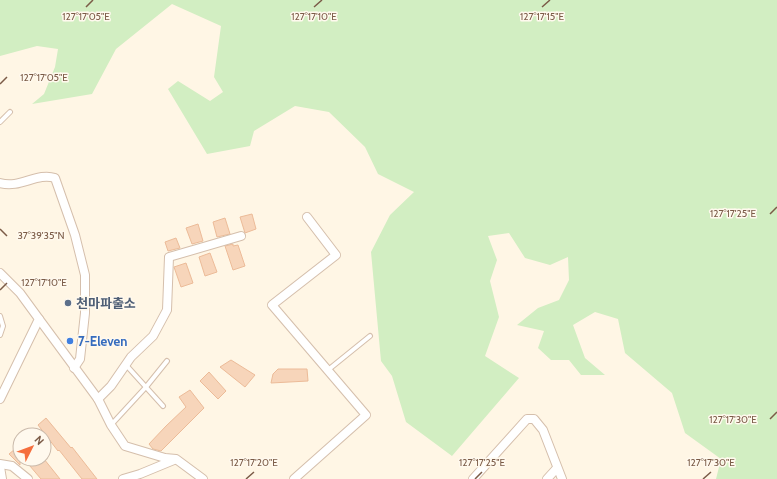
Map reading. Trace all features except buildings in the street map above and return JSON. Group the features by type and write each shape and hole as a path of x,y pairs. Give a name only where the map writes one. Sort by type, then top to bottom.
{"street":[{"path":"0,183 13,185 48,176 55,178 75,235 85,275 85,313 80,359 74,368"},
{"path":"294,479 366,415 272,305 336,255 307,217"},
{"path":"98,399 111,386 131,357 153,336 167,310 169,257 241,236"},
{"path":"0,273 20,294 98,399 110,425 125,446 165,458 176,459 203,479"},
{"path":"0,399 39,319"},
{"path":"473,479 527,419 534,419 543,430 562,479"},
{"path":"123,479 140,474 176,459"},
{"path":"0,464 12,466 28,479"},
{"path":"0,467 2,479"},
{"path":"548,479 557,468"}],"lane":[{"path":"0,122 10,112"},
{"path":"0,316 3,326 0,335"},
{"path":"328,370 370,336"},
{"path":"110,425 146,387 167,361"},
{"path":"126,365 164,406"}],"green space":[{"path":"0,0 777,0 777,479 716,479 721,459 685,433 672,393 625,353 618,319 595,312 573,325 585,358 605,375 581,375 569,360 551,360 538,348 544,331 517,325 538,308 559,300 569,280 568,257 550,265 525,258 509,233 488,236 497,260 490,281 499,317 485,356 519,378 452,456 406,422 392,376 381,361 371,252 390,215 414,192 378,174 365,147 329,112 295,106 254,131 250,146 207,154 168,89 178,81 210,101 223,92 214,77 221,26 172,4 116,49 92,94 32,104 44,94 55,67 58,49 37,46 0,56"}],"place":[{"name":"천마파출소","path":"68,303"},
{"name":"7-Eleven","path":"70,341"}]}
